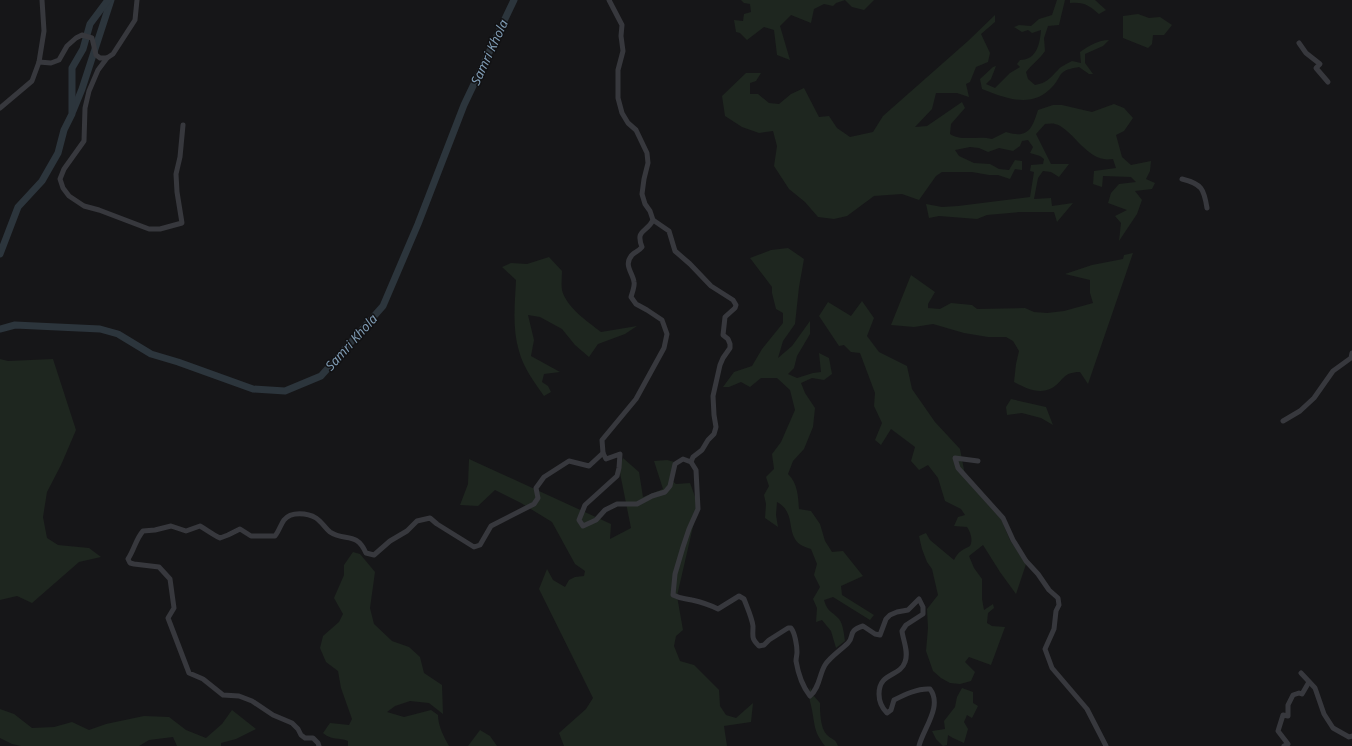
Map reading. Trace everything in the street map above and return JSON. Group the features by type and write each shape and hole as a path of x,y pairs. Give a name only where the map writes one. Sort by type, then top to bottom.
{"street":[{"path":"0,108 32,81 39,62 44,31 42,0"},
{"path":"137,0 135,20 113,54 107,58 98,70 89,90 85,108 84,141 64,169 60,179 63,188 69,196 84,206 99,210 149,229 160,229 182,222 177,192 176,174 180,157 183,125"},
{"path":"609,0 622,25 621,36 623,51 618,70 618,98 622,113 628,123 636,130 647,153 648,163 642,194 645,204 650,211 653,220 669,231 675,251 711,286 733,300 736,305 735,308 725,317 723,335 728,339 730,348 720,365 715,384 713,396 716,427 714,434 702,450 693,457 691,462"},
{"path":"39,62 51,63 59,60 67,46 82,35 92,38 96,55 100,58 107,58"},
{"path":"1299,43 1306,53 1320,64 1316,68 1328,82"},
{"path":"1182,179 1196,183 1202,188 1207,208"},
{"path":"653,220 651,225 641,232 639,237 642,247 637,253 632,255 628,268 634,282 631,297 636,304 662,320 667,334 664,348 636,399 602,440 603,453 606,459 620,454 617,476 585,505 579,520 583,526 596,520 605,510 617,504 637,504 652,496 665,492 670,486 675,464 683,459 691,462 696,470 698,483 698,509 689,529 675,574 673,595 682,599 702,602 718,609 739,596 744,599 753,626 752,634 754,641 759,646 764,645 788,628 791,628 795,634 797,654 796,660 805,689 810,696 818,685 825,664 849,642 852,632 863,626 875,634 880,635 886,619 890,615 908,610 918,599 923,607 923,614 906,625 902,631 906,651 905,662 901,668 883,680 879,687 879,699 883,709 887,713 891,710 894,700 924,688 930,689 934,699 931,718 919,746"},
{"path":"1283,421 1300,412 1314,398 1333,371 1351,358 1352,353"},
{"path":"318,746 318,743 313,738 305,738 300,735 298,729 292,723 272,715 252,701 239,696 222,696 203,679 189,673 168,618 174,608 170,579 159,567 134,564 128,559 133,551 138,537 143,530 155,530 171,526 186,531 200,526 220,538 240,529 251,536 275,536 285,519 296,514 310,515 321,522 330,532 358,541 366,553 374,555 390,540 407,531 417,521 430,518 474,547 480,545 491,526 534,504 538,498 536,488 544,477 570,461 589,466 603,453"},
{"path":"978,461 955,458 958,468 1003,518 1013,540 1026,561 1038,574 1049,590 1058,598 1059,605 1056,611 1054,629 1045,649 1052,668 1087,709 1106,746"},
{"path":"1301,673 1315,688 1324,714 1333,728 1349,737 1352,736"},
{"path":"1284,746 1288,744 1278,731 1282,715 1288,716 1288,705 1294,695 1299,693 1302,694 1309,682"}],"shaded area":[{"path":"741,0 845,0 836,3 833,6 824,4 814,9 811,23 791,15 780,26 790,60 777,55 774,30 764,27 747,40 740,33 736,32 734,20 743,21 744,14 751,12 750,4 744,3"},
{"path":"845,0 874,0 864,10 852,7"},
{"path":"1057,0 1065,0 1059,25 1048,26 1044,38 1045,51 1026,72 1028,79 1035,85 1043,83 1061,67 1072,61 1081,63 1080,52 1083,50 1097,42 1109,40 1103,46 1085,54 1085,63 1093,74 1089,74 1079,67 1068,70 1062,73 1045,93 1037,98 1028,100 1010,99 982,89 980,79 993,67 996,66 991,79 986,84 995,88 1010,73 1020,67 1017,64 1020,60 1026,59 1034,54 1040,40 1041,30 1032,33 1028,30 1022,32 1014,27 1019,25 1031,26 1039,19 1052,15"},
{"path":"1070,0 1095,0 1106,10 1099,14 1086,5 1070,3"},
{"path":"1138,14 1149,18 1160,17 1172,25 1164,35 1153,35 1152,44 1148,48 1123,38 1123,16"},
{"path":"995,15 995,22 981,34 990,53 988,62 976,67 970,82 966,84 969,97 957,93 936,93 932,109 915,127 927,126 962,102 965,108 951,124 950,134 960,138 992,139 1006,132 1013,134 1024,133 1031,127 1038,110 1053,105 1062,105 1092,112 1114,104 1124,108 1133,118 1124,131 1116,135 1122,157 1131,165 1151,161 1150,171 1146,179 1155,183 1152,189 1135,191 1142,200 1137,214 1119,241 1121,223 1115,216 1127,210 1108,203 1111,193 1119,184 1136,182 1131,177 1103,176 1102,187 1093,184 1094,171 1116,168 1113,159 1104,159 1090,153 1066,130 1055,124 1045,124 1036,134 1051,164 1069,164 1059,177 1051,172 1043,171 1038,178 1034,199 1051,198 1052,206 1073,203 1057,222 1054,212 1020,212 987,215 977,219 939,216 929,218 926,204 942,207 958,206 1030,197 1034,172 1030,171 1031,165 1043,164 1044,159 1030,153 1033,147 1028,140 1022,141 1020,146 1013,151 999,148 988,152 979,148 970,147 955,150 959,156 974,163 990,164 999,169 1009,170 1015,160 1022,161 1022,170 1015,169 1010,179 998,175 972,172 942,172 936,176 919,200 902,194 874,196 847,216 834,219 818,217 805,202 789,189 774,166 777,146 773,131 759,133 742,127 725,116 722,96 746,73 761,73 756,81 750,83 750,94 758,94 769,103 779,104 791,94 804,88 819,117 829,116 837,128 850,137 873,132 883,116 968,41"},
{"path":"788,248 804,259 795,324 783,341 778,358 792,346 810,321 810,334 797,356 794,368 788,374 797,378 821,372 819,353 829,358 832,374 824,380 812,378 801,383 805,393 815,408 813,427 804,449 793,461 788,474 796,486 799,509 811,511 820,524 825,541 832,552 843,551 863,576 841,586 842,595 874,615 870,620 833,597 824,600 828,609 839,619 842,626 845,641 836,648 831,631 822,620 816,622 817,608 813,599 820,587 814,575 817,564 811,549 802,546 796,541 786,510 777,502 776,515 778,527 765,518 766,504 764,495 769,486 766,477 774,469 772,454 781,442 795,410 790,390 777,378 761,378 750,387 741,382 729,387 723,387 734,372 752,366 762,349 783,323 783,313 776,309 772,287 750,258 771,250"},
{"path":"1133,253 1088,384 1080,372 1074,372 1066,375 1052,388 1042,391 1032,390 1014,382 1019,351 1013,341 1006,337 988,337 964,333 933,324 914,327 891,325 911,275 935,292 928,304 928,308 940,309 951,303 972,305 977,309 1025,308 1034,312 1047,313 1064,311 1093,303 1090,293 1090,280 1065,274 1092,265 1123,259 1124,255"},
{"path":"549,257 562,271 562,290 564,296 578,314 590,324 601,332 637,326 625,334 598,344 589,357 575,345 562,329 540,317 528,315 534,340 531,356 560,372 544,374 542,382 548,386 551,392 544,396 529,374 521,357 515,333 516,280 502,267 511,263 527,264"},
{"path":"862,301 874,318 867,336 879,352 907,366 912,389 935,422 960,449 966,480 1001,519 1010,540 1026,564 1016,594 983,545 969,556 974,568 982,579 982,599 984,610 993,604 994,608 988,613 987,623 992,626 1005,627 991,665 969,657 965,662 975,672 971,681 960,684 950,683 933,671 926,651 928,628 927,609 938,595 932,569 927,562 919,536 926,533 930,540 954,560 960,552 970,546 970,532 967,527 954,526 958,517 965,515 961,509 945,501 938,478 928,465 919,470 911,461 915,447 891,429 881,445 875,440 882,423 874,406 875,393 860,353 851,352 844,345 839,346 819,316 828,302 851,316"},
{"path":"0,359 8,361 53,359 76,430 61,465 47,492 43,517 47,538 58,545 89,548 101,557 79,562 32,603 17,596 0,600"},
{"path":"1011,399 1046,407 1053,425 1041,418 1022,413 1007,415 1006,407"},
{"path":"623,458 639,472 643,497 663,489 654,461 667,460 678,463 670,479 676,484 690,483 698,505 677,596 683,630 676,636 674,646 680,661 694,665 719,690 720,706 726,715 736,718 753,703 751,722 724,726 727,746 564,746 559,733 586,709 593,698 539,589 547,569 553,580 565,587 569,580 575,577 584,576 585,571 575,564 552,522 521,503 495,490 478,506 460,505 468,484 469,459 611,524 610,539 631,528 619,468"},
{"path":"353,552 360,554 375,572 370,608 374,624 392,641 409,647 420,657 424,673 442,685 443,714 429,703 410,701 395,706 387,712 404,717 431,710 438,715 440,727 449,746 348,746 348,741 332,738 323,733 330,723 349,725 352,719 341,688 338,671 326,662 320,648 323,636 339,622 343,614 334,598 344,575 344,565"},
{"path":"810,687 813,695 820,703 823,728 829,737 835,740 838,746 825,746 819,737 809,693"},
{"path":"962,688 973,692 973,703 978,706 972,718 967,715 964,722 968,729 964,743 948,735 947,745 943,746 936,739 932,731 945,729 944,721 955,707 957,697"},
{"path":"0,709 14,714 32,728 54,727 72,722 89,730 106,724 144,716 169,717 186,730 206,738 222,724 232,710 256,729 236,739 221,743 221,746 177,746 173,737 149,740 139,746 21,746 12,744 0,738"},
{"path":"480,730 490,736 497,746 468,746"}],"waterway":[{"path":"0,254 18,207 42,181 58,153 64,130 72,114 72,68 83,49 90,24 108,0"},
{"path":"73,111 82,89 111,0"},
{"name":"Samri Khola","path":"0,329 15,325 100,329 118,334 151,354 253,389 285,391 321,376 383,306 418,224 464,105 514,0"}]}
